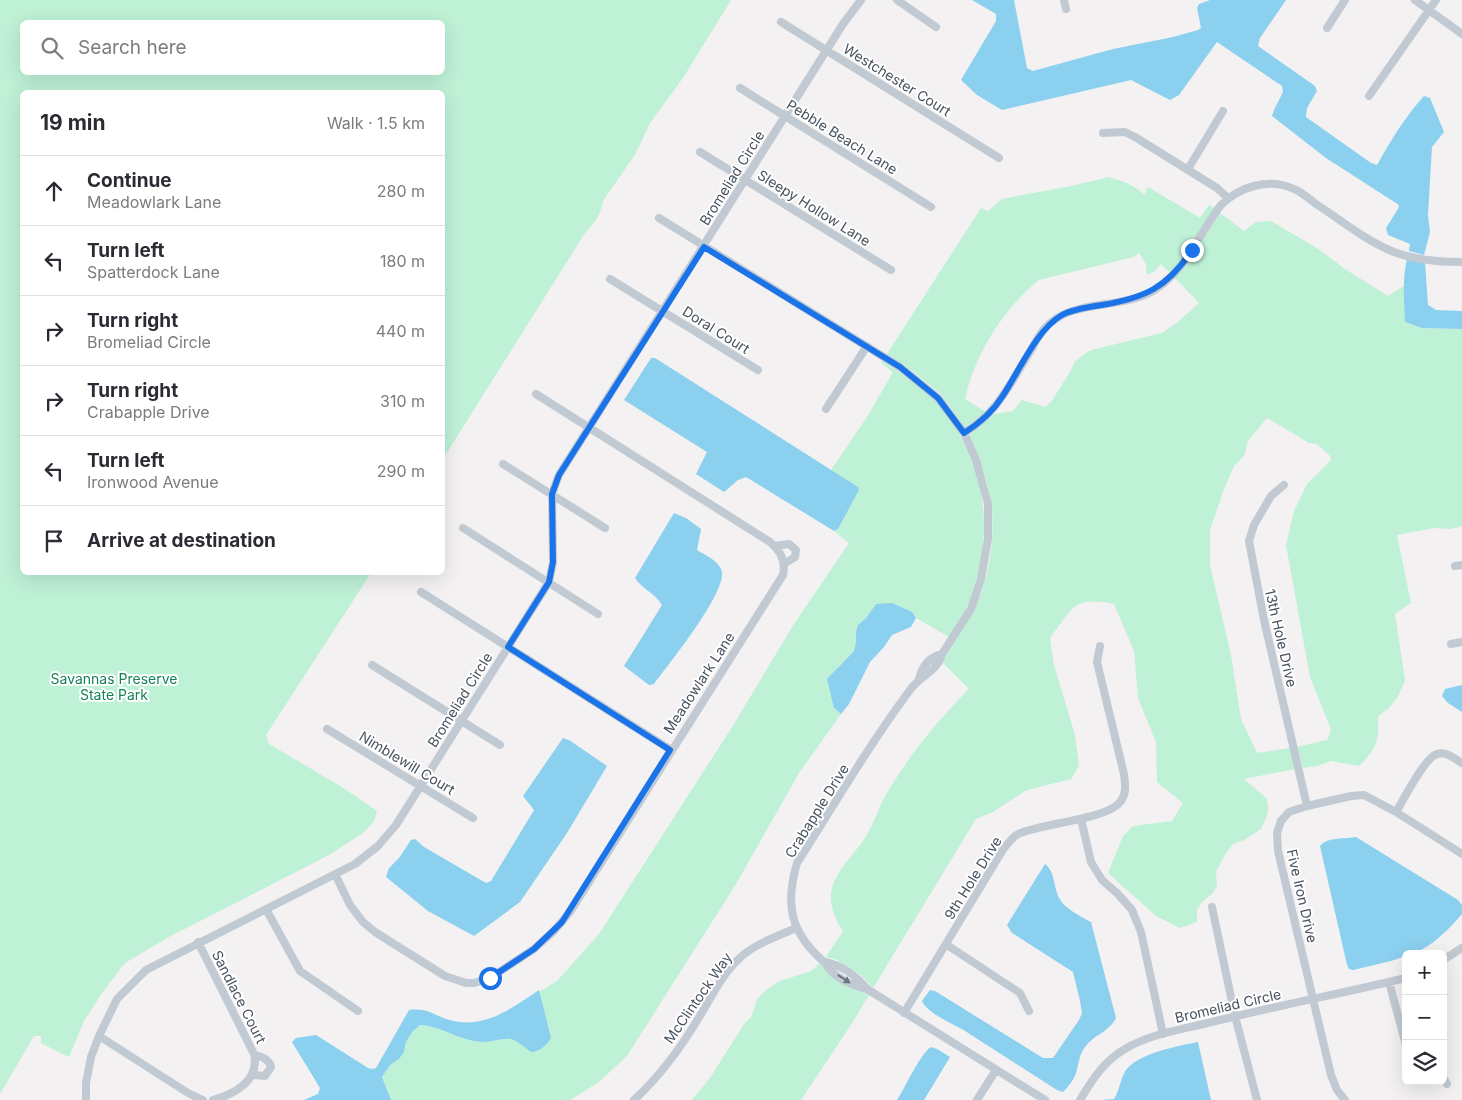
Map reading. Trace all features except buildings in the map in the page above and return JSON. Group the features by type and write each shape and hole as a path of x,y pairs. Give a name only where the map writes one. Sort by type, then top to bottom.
{"street":[{"name":"Bromeliad Circle","path":"86,1100 86,1084 91,1057 99,1036 117,999 146,970 363,858 378,846 396,826 549,582 553,562 552,494 559,475 843,24 861,0"},
{"path":"897,0 936,27"},
{"path":"1064,0 1066,9"},
{"path":"1327,28 1345,0"},
{"path":"1415,0 1462,34"},
{"path":"1369,96 1436,0"},
{"name":"Westchester Court","path":"781,22 999,158"},
{"name":"Pebble Beach Lane","path":"740,88 931,207"},
{"path":"1188,169 1223,111"},
{"path":"1104,133 1119,132 1130,134 1188,169 1217,188 1228,198"},
{"name":"Sleepy Hollow Lane","path":"700,152 890,270"},
{"path":"964,433 989,414 1002,398 1044,329 1062,315 1083,308 1130,299 1157,288 1168,280 1183,263 1215,213 1228,198 1250,186 1270,184 1294,188 1364,236 1395,252 1436,261 1462,262"},
{"name":"Crabapple Drive","path":"659,218 900,367 938,398 964,433 976,460 988,504 988,539 981,579 971,609 942,654 940,661 927,675 919,679 887,721 797,863 791,882 791,904 796,928 811,951 825,962 834,964 860,980 867,989 1045,1100"},
{"name":"Doral Court","path":"610,279 758,370"},
{"path":"826,409 866,346"},
{"path":"536,394 774,546 781,554 784,564"},
{"path":"503,464 605,528"},
{"name":"13th Hole Drive","path":"1284,485 1271,496 1254,525 1249,541 1264,620 1307,806"},
{"path":"463,528 598,614"},
{"name":"Meadowlark Lane","path":"335,874 350,905 363,922 375,932 445,976 466,983 483,981 534,949 562,922 670,750 781,579 784,564 795,557 796,550 789,544 774,546"},
{"path":"421,592 670,750"},
{"path":"1451,644 1462,642"},
{"name":"9th Hole Drive","path":"904,1013 947,945 1004,848 1016,835 1029,830 1081,819 1110,809 1121,802 1126,792 1124,774 1097,662 1100,646"},
{"path":"372,665 500,746"},
{"name":"Nimblewill Court","path":"327,729 473,818"},
{"path":"1396,812 1429,758 1438,753 1446,754 1462,763"},
{"name":"Five Iron Drive","path":"1345,1100 1337,1090 1331,1075 1278,851 1277,833 1282,821 1289,812 1307,806 1364,795 1396,812 1462,854"},
{"path":"1081,819 1091,862 1102,880 1132,910 1141,932 1163,1034"},
{"path":"1212,907 1235,1016 1257,1100"},
{"path":"266,909 300,971 358,1011"},
{"name":"McClintock Way","path":"634,1100 665,1067 693,1028 728,971 740,957 752,948 796,928"},
{"name":"Sandlace Court","path":"198,942 255,1055 256,1065 253,1074"},
{"path":"947,945 1020,993 1029,1011"},
{"path":"1447,957 1462,948"},
{"name":"Bromeliad Circle","path":"1080,1100 1095,1076 1116,1055 1132,1045 1163,1034 1235,1016 1402,979"},
{"path":"1389,982 1405,1040"},
{"path":"99,1036 188,1093 203,1100"},
{"path":"213,1100 247,1083 253,1074 265,1076 271,1067 270,1064 264,1058 255,1055"},
{"path":"977,1100 996,1070"}],"green space":[{"name":"Savannas Preserve State Park","path":"0,0 731,0 683,78 650,123 636,153 603,201 597,218 585,233 445,456 445,90 20,90 20,575 370,575 266,735 269,744 342,787 377,811 374,821 363,833 329,855 167,938 125,963 84,1021 69,1057 41,1043 41,1036 34,1036 0,1094"},
{"path":"1109,177 1133,186 1144,195 1148,187 1200,218 1209,205 1214,208 1181,261 1170,273 1161,264 1155,271 1147,275 1146,264 1139,253 1133,257 1039,280 1014,304 992,333 983,349 965,399 986,412 965,428 941,394 887,354 981,208 988,211 1002,199"},
{"path":"1220,213 1244,231 1256,222 1271,221 1320,250 1345,269 1388,296 1404,286 1405,322 1422,328 1462,329 1462,526 1450,529 1434,528 1397,535 1411,603 1395,614 1405,681 1397,698 1388,709 1378,716 1376,744 1359,766 1331,761 1303,768 1297,747 1327,740 1331,730 1310,677 1286,545 1294,511 1307,484 1331,460 1330,456 1317,444 1309,443 1267,418 1248,441 1245,454 1235,464 1224,489 1210,530 1210,565 1231,655 1241,719 1257,753 1290,748 1295,769 1244,779 1266,798 1268,813 1261,829 1244,840 1233,844 1226,853 1216,872 1217,885 1213,893 1203,901 1197,910 1197,922 1180,928 1156,916 1108,873 1123,836 1133,826 1172,821 1183,803 1157,782 1156,742 1138,698 1134,651 1114,604 1100,602 1081,603 1069,612 1050,638 1054,665 1075,735 1079,766 1071,779 1027,790 991,813 976,819 873,988 862,976 837,960 826,957 843,931 834,914 831,895 836,878 868,833 884,798 902,769 934,727 969,689 943,663 979,599 987,572 992,544 993,530 990,494 969,435 994,414 1013,411 1022,400 1045,407 1051,402 1075,361 1091,350 1162,333 1179,321 1199,303 1175,278 1186,265"},
{"path":"882,361 903,374 937,402 954,425 967,449 976,474 982,499 984,525 982,551 977,578 968,605 951,635 949,637 916,618 912,612 876,604 866,618 858,625 854,651 838,667 834,708 841,714 799,773 736,884 627,1056 599,1082 570,1100 391,1100 382,1077 390,1065 399,1059 412,1032 420,1025 436,1028 476,1041 487,1042 511,1039 531,1052 545,1019 539,992 557,981 599,934 734,724 794,624 849,543 834,531 838,529 859,490 831,470 867,417 893,372 881,363"},
{"path":"820,963 828,974 848,987 869,995 801,1100 692,1100 710,1078 744,1024 751,1017 758,998 780,981 811,971"}],"water":[{"path":"972,0 1014,0 1027,68 1033,71 1113,49 1198,30 1201,28 1197,8 1199,4 1210,0 1286,0 1260,38 1258,46 1315,86 1317,91 1307,108 1306,117 1371,163 1377,165 1404,121 1424,96 1430,98 1444,132 1432,147 1428,215 1430,232 1424,255 1409,251 1410,244 1388,235 1386,228 1399,205 1326,158 1272,116 1283,92 1282,86 1217,42 1179,95 1170,100 1131,80 1002,110 977,95 961,80 996,21 996,14"},
{"path":"1407,259 1425,263 1428,305 1436,310 1462,311 1462,329 1422,328 1405,322 1404,283"},
{"path":"651,358 655,358 858,487 859,490 838,529 834,531 746,477 738,480 724,492 696,474 707,452 624,400"},
{"path":"674,513 686,518 701,529 697,550 717,563 721,569 722,579 708,609 684,645 654,684 649,685 624,666 662,605 635,578"},
{"path":"892,603 912,612 916,618 911,627 892,635 870,662 849,704 841,714 834,708 827,679 854,651 858,625 866,618 876,604"},
{"path":"1462,685 1462,712 1448,703 1442,696 1445,689"},
{"path":"563,738 569,740 607,766 567,833 520,902 474,936 428,911 386,877 389,868 399,858 411,840 415,839 424,847 486,883 491,881 534,810 523,796"},
{"path":"1356,837 1458,900 1462,905 1462,914 1437,939 1421,950 1402,950 1402,957 1353,970 1349,969 1320,846 1332,840"},
{"path":"1045,864 1049,867 1058,897 1063,904 1074,913 1091,922 1116,1018 1110,1027 1085,1047 1075,1076 1063,1092 940,1017 924,1005 922,1001 930,990 935,991 1043,1058 1053,1058 1082,1013 1073,972 1012,933 1007,925"},
{"path":"539,990 551,1038 545,1046 537,1051 531,1052 511,1039 487,1042 476,1041 436,1028 420,1025 412,1032 399,1059 390,1065 382,1077 391,1100 304,1100 318,1094 320,1088 292,1042 296,1038 316,1035 368,1068 373,1069 376,1068 409,1010 424,1010 446,1019 472,1022 484,1020 507,1011"},
{"path":"1198,1042 1211,1100 1102,1100 1114,1099 1126,1070 1140,1059 1159,1051"},
{"path":"931,1047 950,1057 924,1100 897,1100 918,1064"}],"route":[{"path":"490,978 534,949 554,932 570,912 670,750 508,647 549,582 553,562 552,494 559,475 704,247 900,367 938,398 964,433 989,414 1002,398 1044,329 1062,315 1083,308 1115,303 1150,292 1168,280 1192,250"}]}
